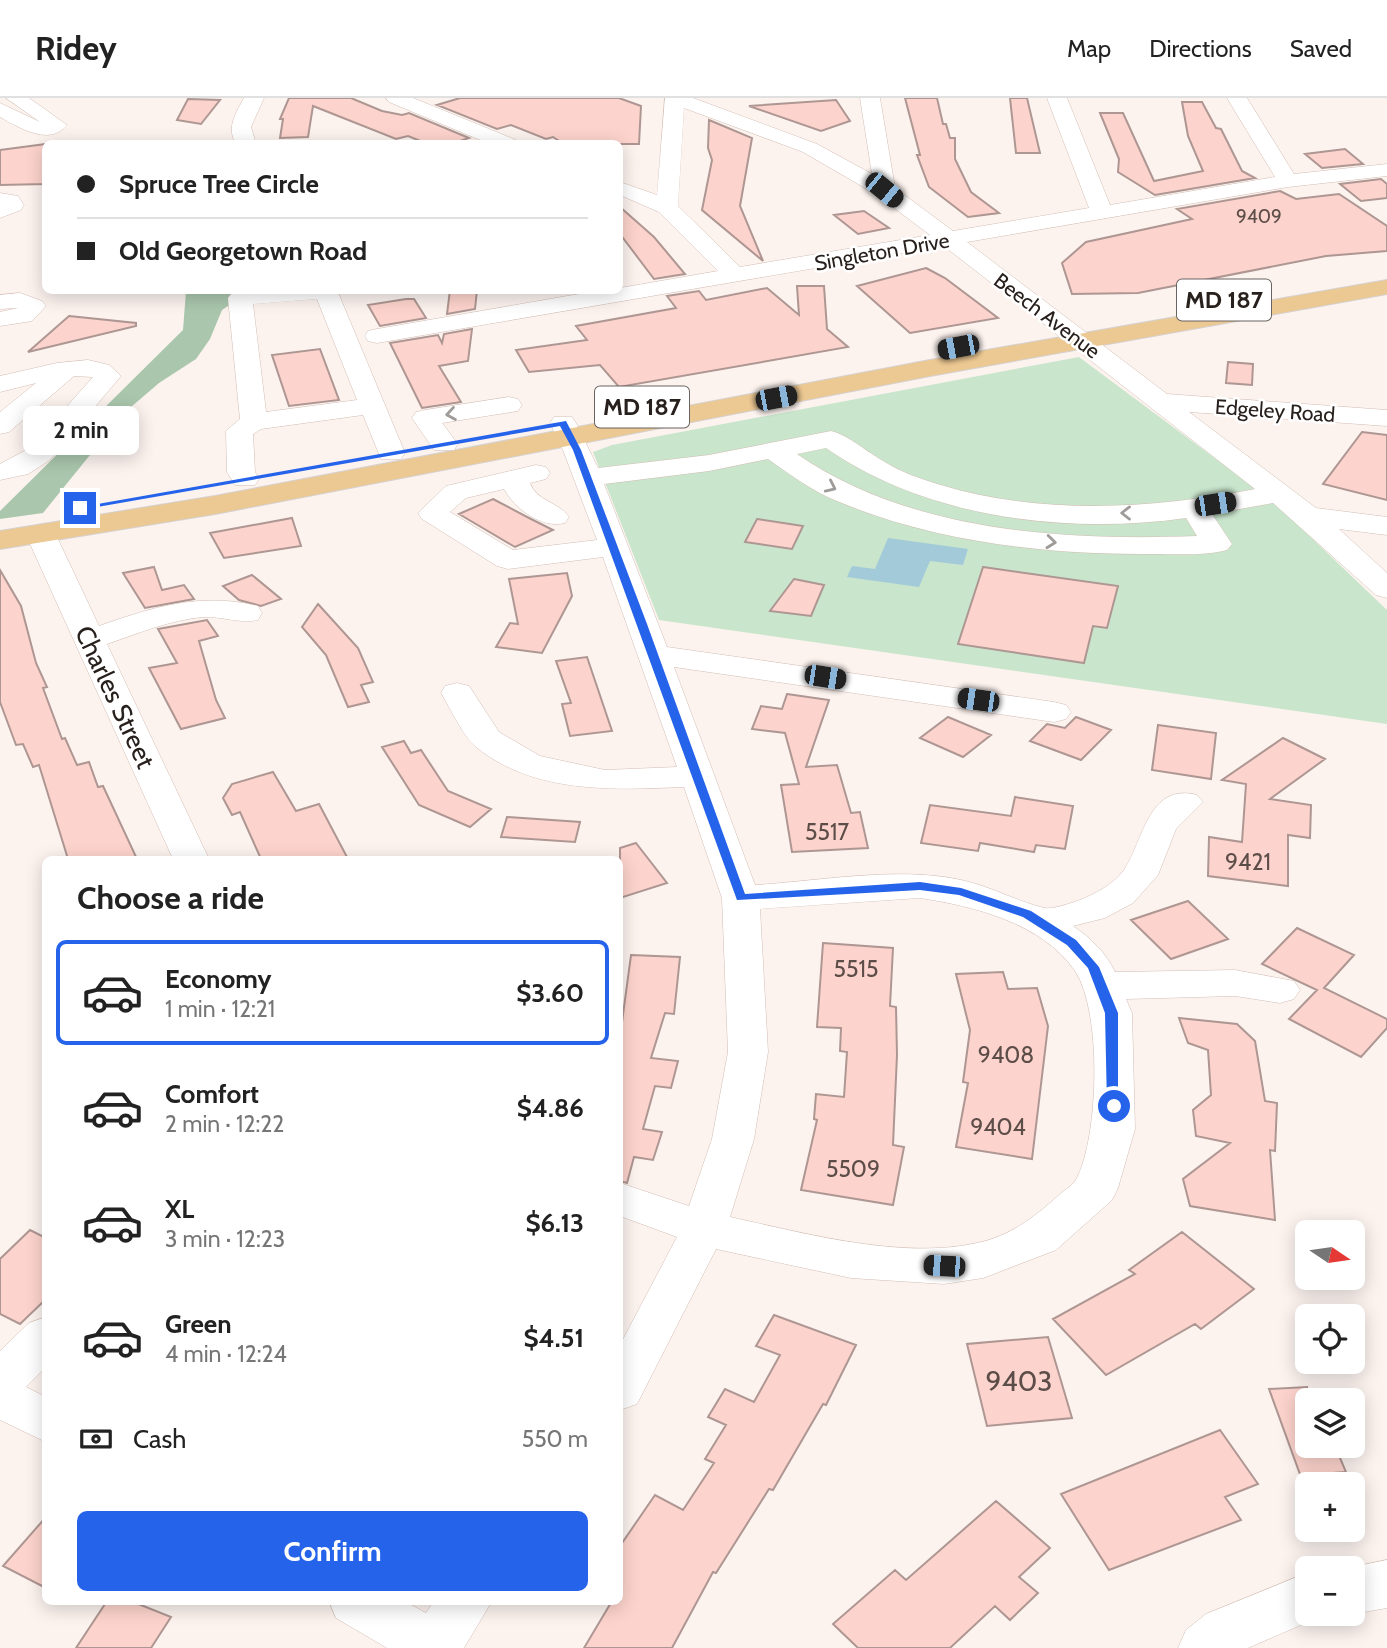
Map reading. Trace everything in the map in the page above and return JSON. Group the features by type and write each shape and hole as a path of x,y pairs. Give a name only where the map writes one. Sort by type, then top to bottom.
{"main road":[{"name":"MD 187","path":"0,540 41,535 567,430 1387,272"},
{"name":"MD 187","path":"1071,335 1387,287"},
{"name":"MD 187","path":"0,519 246,479 381,429 444,443 510,407 567,430"}],"street":[{"path":"0,103 16,98 57,125 37,129 0,109"},
{"path":"245,140 241,124 254,98"},
{"path":"396,98 499,140"},
{"path":"667,207 675,98"},
{"name":"Beech Avenue","path":"675,98 818,152 884,190 947,241 1374,564 1387,589"},
{"path":"870,98 884,190"},
{"path":"1057,98 1102,213"},
{"path":"1237,98 1288,181"},
{"path":"818,152 877,142"},
{"name":"Singleton Drive","path":"377,336 1288,181 1387,170"},
{"path":"623,189 667,207 736,276"},
{"path":"0,199 10,201 13,205 0,211"},
{"path":"254,422 240,298 289,294"},
{"path":"327,294 381,429"},
{"path":"549,294 570,304"},
{"path":"0,302 20,300 34,306 23,316 0,319"},
{"path":"0,384 86,367 101,370 108,376 40,454 18,468 0,472"},
{"path":"0,426 67,369"},
{"name":"Edgeley Road","path":"1163,402 1387,418"},
{"path":"246,479 240,472 239,430 254,422 381,429"},
{"path":"310,440 381,429"},
{"path":"567,430 654,655 741,898 748,1052 733,1139 704,1229 623,1384"},
{"path":"586,478 709,463 774,451 828,487 888,509 954,527 1008,537 1102,547 1217,544 1194,508 1279,494"},
{"path":"555,517 522,498 515,487 526,475 456,492 432,513 508,560 613,547"},
{"path":"1008,537 1017,509"},
{"path":"1308,516 1387,526"},
{"name":"Charles Street","path":"41,535 190,856"},
{"path":"89,639 194,609 229,607 247,613"},
{"path":"654,655 749,666 1054,712"},
{"path":"457,693 487,738 528,763 571,775 605,780 698,776"},
{"path":"1039,922 1092,909 1120,895 1140,875 1160,825 1185,802"},
{"path":"623,1200 704,1229 851,1260 944,1266 983,1260 1040,1238 1096,1188 1114,1129 1112,1013 1093,967 1071,943 1027,914 961,892 920,886 741,898"},
{"path":"1101,986 1235,984 1280,990"},
{"path":"0,1382 42,1340"},
{"path":"0,1396 42,1420"},
{"path":"1365,1588 1387,1584"},
{"path":"1205,1648 1225,1632 1295,1602"},
{"path":"362,1605 435,1647 463,1605"}],"lane":[{"path":"774,451 831,439 887,474 948,494 1017,509 1085,513 1166,512 1194,508"}],"green space":[{"path":"186,294 246,294 222,310 210,339 196,359 159,383 124,413 43,513 0,519 0,511 183,330"},
{"path":"1079,357 1275,503 1387,610 1387,724 659,620 593,452 612,445"}],"water":[{"path":"888,538 968,549 963,565 930,561 919,587 847,577 852,566 875,569"}],"building":[{"path":"289,98 351,98 382,111 402,115 409,113 469,138 418,140 408,136 396,139 313,106 308,137 280,138 283,119 280,119"},
{"path":"460,98 619,98 641,106 639,144 623,144 623,140 546,139 511,125 497,129 437,105"},
{"path":"905,98 937,98 943,124 946,124 950,138 955,138 955,159 971,192 999,213 968,217 929,187 917,155 920,155"},
{"path":"1010,98 1027,98 1040,153 1016,153"},
{"path":"188,99 220,100 201,124 177,120"},
{"path":"836,100 850,121 821,131 749,106"},
{"path":"1182,102 1202,102 1216,128 1221,129 1242,171 1255,178 1155,195 1118,172 1119,159 1100,113 1123,113 1154,181 1203,171 1188,136"},
{"path":"709,120 752,138 740,206 763,261 702,210 712,160 708,148"},
{"path":"42,145 42,184 0,185 0,150"},
{"path":"1345,149 1363,164 1322,168 1305,154"},
{"path":"1381,179 1387,184 1387,198 1361,201 1340,184"},
{"path":"1280,191 1296,199 1339,194 1387,226 1387,251 1326,256 1138,293 1072,294 1062,263 1086,242 1192,219 1177,209"},
{"path":"623,210 654,237 685,274 654,279 623,238"},
{"path":"864,211 889,228 858,234 834,215"},
{"path":"926,268 945,278 998,318 910,333 857,286"},
{"path":"797,286 824,286 827,329 848,347 619,387 600,365 529,372 516,350 587,340 576,326 676,308 667,296 699,291 706,300 767,288 799,315"},
{"path":"450,294 477,294 475,309 447,314"},
{"path":"414,299 426,318 380,326 368,305"},
{"path":"69,316 136,323 136,326 28,352"},
{"path":"472,329 468,361 439,366 461,402 422,408 390,343 438,335 442,343 444,334"},
{"path":"320,349 339,400 289,406 272,355"},
{"path":"1228,362 1253,364 1252,385 1226,383"},
{"path":"1362,432 1387,435 1387,500 1323,484"},
{"path":"493,499 553,530 515,547 459,514"},
{"path":"292,518 301,546 224,558 210,533"},
{"path":"757,519 803,526 792,549 745,542"},
{"path":"154,567 162,590 184,585 194,599 145,608 123,573"},
{"path":"983,567 1118,586 1107,628 1093,626 1084,663 958,644"},
{"path":"0,570 21,606 36,663 47,687 43,688 62,739 65,738 77,765 89,762 98,787 103,786 136,856 67,856 39,765 33,767 23,744 16,745 0,702"},
{"path":"567,573 572,596 542,653 496,647 510,623 518,624 509,579"},
{"path":"252,575 281,599 261,606 239,600 223,586"},
{"path":"794,579 824,585 811,616 770,611"},
{"path":"318,604 358,648 373,682 361,685 369,702 348,707 326,655 302,627"},
{"path":"207,620 218,636 199,641 216,700 225,718 181,729 149,668 177,663 158,629"},
{"path":"587,657 612,731 570,736 562,704 571,703 556,661"},
{"path":"787,694 829,700 806,767 837,765 851,813 860,812 868,848 792,852 781,785 799,784 785,733 752,729 761,706 782,709"},
{"path":"948,717 991,735 963,757 920,738"},
{"path":"1076,717 1111,730 1081,760 1030,741 1047,724 1065,728"},
{"path":"1158,725 1216,733 1211,779 1152,770"},
{"path":"1283,738 1325,759 1270,799 1311,805 1310,838 1288,835 1288,886 1208,876 1209,837 1242,842 1246,784 1222,780"},
{"path":"404,741 411,753 421,750 448,791 491,809 470,827 419,805 382,747"},
{"path":"273,772 296,811 319,804 346,856 260,856 240,812 232,815 223,798 232,784"},
{"path":"1015,797 1073,806 1065,849 1036,845 1034,852 980,843 978,851 921,843 930,805 1011,816"},
{"path":"507,817 580,822 575,842 501,837"},
{"path":"636,843 667,883 623,897 623,856 620,856 620,848"},
{"path":"1188,901 1228,939 1171,959 1131,920"},
{"path":"1297,928 1354,955 1324,988 1387,1019 1387,1028 1361,1057 1289,1019 1317,990 1262,964"},
{"path":"823,943 893,948 890,1006 896,1007 897,1055 893,1145 904,1147 893,1205 801,1190 817,1120 814,1119 816,1094 844,1097 847,1052 840,1051 841,1028 817,1027"},
{"path":"631,955 680,957 674,1014 665,1013 651,1058 678,1061 671,1088 655,1086 643,1129 662,1132 653,1160 634,1157 627,1183 623,1182 623,1015"},
{"path":"1003,972 1008,989 1037,988 1048,1026 1032,1159 956,1147 968,1083 963,1082 970,1030 956,974"},
{"path":"1179,1018 1237,1024 1255,1041 1265,1101 1277,1103 1275,1151 1270,1150 1275,1220 1190,1206 1183,1179 1230,1143 1196,1136 1193,1110 1211,1095 1208,1050 1188,1043"},
{"path":"30,1230 42,1236 42,1303 20,1324 0,1314 0,1259"},
{"path":"1182,1232 1254,1289 1201,1329 1195,1324 1106,1375 1053,1319 1135,1274 1129,1270"},
{"path":"774,1315 856,1345 826,1405 823,1404 773,1490 769,1489 716,1573 713,1572 672,1648 584,1648 610,1605 623,1605 623,1542 655,1495 683,1510 714,1463 705,1459 726,1425 708,1417 725,1389 754,1402 780,1355 756,1346"},
{"path":"1048,1337 1072,1418 987,1426 967,1344"},
{"path":"1307,1387 1295,1388 1295,1458 1340,1458 1346,1472 1299,1472 1269,1389"},
{"path":"1220,1430 1258,1484 1225,1497 1241,1520 1109,1570 1061,1494"},
{"path":"996,1501 1050,1548 1019,1577 1038,1593 1010,1620 995,1606 950,1648 858,1648 833,1624 895,1570 906,1580"},
{"path":"42,1522 42,1586 3,1566"},
{"path":"104,1605 141,1605 171,1617 151,1648 76,1648"}],"route":[{"path":"80,508 563,423 577,450 643,624 741,898 920,886 961,892 1027,914 1071,943 1093,967 1112,1013 1114,1106"}]}
